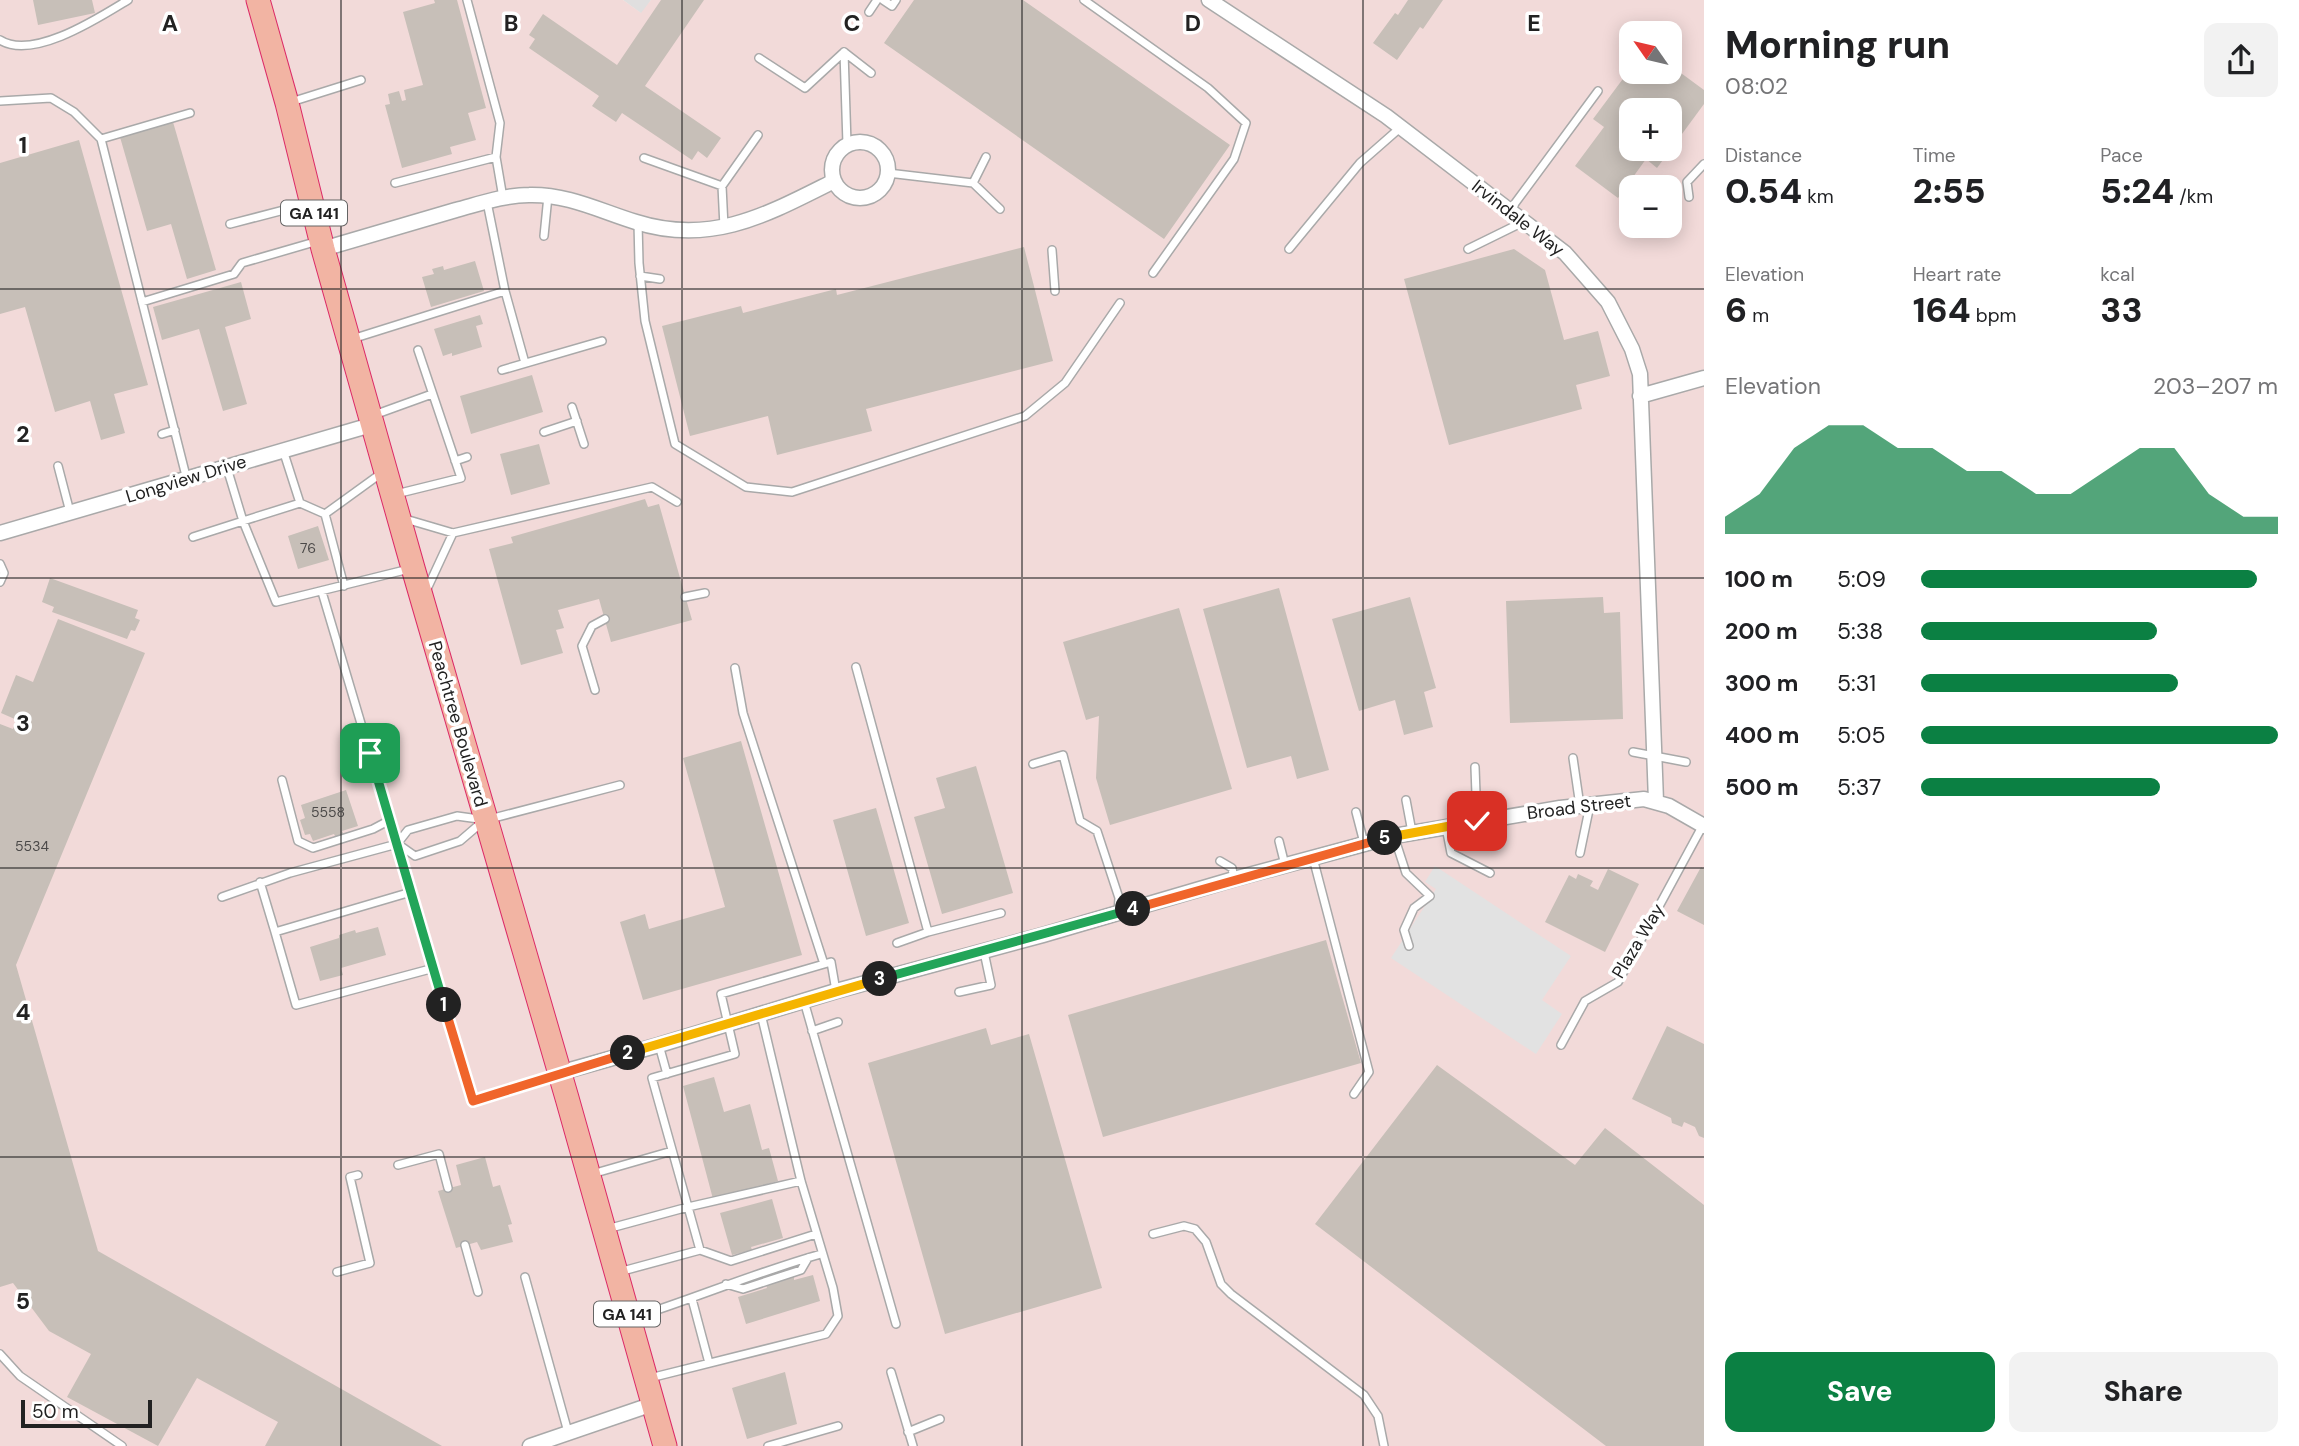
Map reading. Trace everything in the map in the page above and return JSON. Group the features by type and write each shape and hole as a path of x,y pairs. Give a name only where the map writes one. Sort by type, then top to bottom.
{"highway":[{"name":"Peachtree Boulevard","path":"258,0 370,421 397,506 665,1446"}],"street":[{"name":"Irvindale Way","path":"1209,0 1401,127 1565,253 1608,302 1632,349 1640,374 1656,801"},
{"path":"864,141 878,147 887,159 888,173 881,188 867,197 847,195 834,181 833,160 847,144 864,141"},
{"path":"322,245 503,198 526,195 578,201 638,223 685,231 724,228 759,217 834,181"},
{"path":"1640,396 1704,377"},
{"name":"Longview Drive","path":"0,533 227,468 370,421"},
{"name":"Broad Street","path":"559,1073 836,991 1412,832 1585,805 1644,799 1656,801 1704,825"},
{"path":"530,1446 560,1438 653,1404"}],"lane":[{"path":"0,40 4,43 32,45 74,33 128,0"},
{"path":"467,0 500,122 496,156 503,198"},
{"path":"869,12 877,0"},
{"path":"883,0 892,6 896,0"},
{"path":"1084,0 1208,88 1246,123 1234,159 1153,274"},
{"path":"759,58 805,88 844,52"},
{"path":"844,52 871,72"},
{"path":"844,52 847,144"},
{"path":"287,103 361,80"},
{"path":"1509,210 1598,91"},
{"path":"0,101 51,98 74,112 101,139 187,480"},
{"path":"101,139 190,113"},
{"path":"1289,249 1360,163 1401,127"},
{"path":"724,228 722,186 758,135"},
{"path":"396,183 496,156"},
{"path":"974,183 986,157"},
{"path":"644,158 722,186"},
{"path":"1689,197 1687,182 1704,164"},
{"path":"888,173 974,183 1000,209"},
{"path":"544,236 548,196"},
{"path":"487,202 505,291 525,363"},
{"path":"230,223 311,203"},
{"path":"1468,249 1524,222"},
{"path":"638,223 645,321 675,444 746,487 792,492 1025,416 1065,383 1120,303"},
{"path":"142,302 234,274 242,263 322,245"},
{"path":"1052,250 1055,291"},
{"path":"640,276 660,279"},
{"path":"348,340 505,291"},
{"path":"502,370 601,341"},
{"path":"397,506 461,478 418,350"},
{"path":"370,421 432,394"},
{"path":"572,407 584,444"},
{"path":"544,432 577,421"},
{"path":"162,434 175,430"},
{"path":"283,450 300,503"},
{"path":"455,461 467,457"},
{"path":"58,466 70,512"},
{"path":"227,468 243,521 276,602 413,568"},
{"path":"325,514 386,471"},
{"path":"397,506 453,533 652,487 677,502"},
{"path":"193,537 300,503 325,514"},
{"path":"325,514 344,586"},
{"path":"422,600 453,533"},
{"path":"0,564 4,573 0,582"},
{"path":"322,592 473,1101 559,1073"},
{"path":"685,597 705,593"},
{"path":"594,690 582,646 592,626 605,619"},
{"path":"856,667 928,932"},
{"path":"735,668 743,713 824,964"},
{"path":"1633,752 1686,762"},
{"path":"1033,764 1063,755 1080,821 1097,831 1119,898 1118,914"},
{"path":"1573,758 1585,805 1580,853"},
{"path":"1475,767 1477,821"},
{"path":"282,780 298,841 313,848 373,829 390,820"},
{"path":"222,897 260,883 397,844 408,830 457,816 486,820 620,785"},
{"path":"1406,800 1412,832"},
{"path":"1356,811 1364,844"},
{"path":"397,844 415,856 460,841 486,820"},
{"name":"Plaza Way","path":"1561,1045 1585,1000 1618,982 1704,825"},
{"path":"1446,826 1451,853 1490,873"},
{"path":"1394,836 1406,873 1430,896 1414,908 1404,930 1409,946"},
{"path":"1279,841 1285,866"},
{"path":"1313,859 1369,1072 1354,1094"},
{"path":"1220,861 1232,868 1234,879"},
{"path":"260,883 296,1006 434,968"},
{"path":"275,932 411,892"},
{"path":"897,943 1001,913"},
{"path":"959,992 991,985 984,952"},
{"path":"700,1250 652,1079 735,1054 721,994 831,962 836,991"},
{"path":"804,1001 896,1324"},
{"path":"646,1379 826,1334 838,1316 833,1288 801,1181 761,1014"},
{"path":"812,1031 838,1022"},
{"path":"659,1045 667,1074"},
{"path":"587,1175 672,1151"},
{"path":"398,1165 439,1154 448,1188"},
{"path":"337,1272 370,1262 350,1177 358,1175"},
{"path":"603,1230 801,1181"},
{"path":"1153,1234 1184,1226 1195,1229 1206,1242 1221,1284 1231,1294 1364,1395 1378,1416 1384,1446"},
{"path":"615,1273 700,1250 731,1261 816,1234"},
{"path":"465,1245 478,1292"},
{"path":"628,1319 821,1254"},
{"path":"525,1278 560,1438"},
{"path":"692,1299 709,1363"},
{"path":"0,1354 20,1376 122,1446"},
{"path":"891,1372 913,1446"},
{"path":"908,1432 940,1419"},
{"path":"768,1446 838,1426"}],"shaded area":[{"path":"0,0 623,0 641,13 651,0 1704,0 1704,1446 0,1446"},
{"path":"623,0 651,0 642,14"},
{"path":"1435,866 1571,956 1542,1000 1562,1014 1536,1054 1391,958 1436,889 1425,882"}],"building":[{"path":"33,0 92,0 95,13 38,25"},
{"path":"434,0 457,0 486,108 468,113 476,140 450,147 452,154 402,168 385,105 390,104 388,94 399,91 402,101 406,100 404,90 423,85 403,12 435,3"},
{"path":"661,0 704,0 645,86 721,138 707,158 698,151 692,160 622,113 616,122 592,106 599,96 529,48 535,39 529,35 543,14 617,65"},
{"path":"914,0 1023,0 1230,145 1164,239 884,43"},
{"path":"1408,0 1443,0 1397,60 1373,43"},
{"path":"1682,74 1704,90 1704,104 1682,134 1682,98 1619,98 1619,161 1645,161 1635,175 1619,175 1618,198 1575,166 1604,127 1593,119 1619,84 1682,84"},
{"path":"173,122 216,270 187,279 171,224 147,231 120,137"},
{"path":"79,140 148,385 114,394 125,433 101,440 90,401 55,412 25,307 0,314 0,163"},
{"path":"1648,161 1662,161 1657,168"},
{"path":"1024,247 1053,361 866,409 872,431 777,455 768,416 690,436 662,326 741,306 743,313 836,289 837,295"},
{"path":"1514,249 1545,270 1564,340 1598,331 1610,376 1576,385 1582,409 1449,445 1404,279"},
{"path":"475,261 484,291 431,307 422,277 434,274 432,269 443,266 444,270"},
{"path":"241,282 251,319 225,327 247,404 223,411 199,329 162,340 153,307"},
{"path":"480,315 483,324 476,326 482,347 443,356 434,329"},
{"path":"532,375 543,412 471,434 460,396"},
{"path":"539,444 550,484 511,495 500,454"},
{"path":"645,499 648,507 659,504 692,620 611,642 599,599 558,610 564,628 556,630 563,653 521,665 489,549 513,543 511,537"},
{"path":"318,526 329,560 298,569 288,536"},
{"path":"50,578 138,610 135,618 140,620 135,631 131,630 127,639 52,612 54,607 42,602"},
{"path":"1279,588 1329,770 1297,779 1291,756 1247,768 1203,609"},
{"path":"1410,597 1436,688 1424,692 1433,727 1404,735 1395,700 1359,711 1332,619"},
{"path":"1603,597 1604,613 1620,612 1623,719 1510,723 1506,601"},
{"path":"1179,608 1232,789 1110,825 1096,778 1099,716 1086,720 1063,642"},
{"path":"58,619 145,653 16,965 98,1251 442,1446 265,1446 278,1422 197,1378 158,1446 67,1397 91,1354 49,1331 13,1283 0,1287 0,724 13,729 17,720 1,713 16,675 33,682"},
{"path":"741,741 802,955 643,1000 620,922 645,914 649,929 725,907 683,758"},
{"path":"976,766 1013,893 942,914 914,817 945,808 936,778"},
{"path":"346,790 358,826 342,831 344,835 336,838 334,834 313,841 310,834 305,835 300,820 305,818 301,805"},
{"path":"876,808 909,923 866,936 833,820"},
{"path":"1701,867 1704,869 1704,925 1677,911"},
{"path":"1608,869 1639,884 1605,952 1545,922 1569,875 1576,879 1578,874 1593,881 1590,886 1598,890"},
{"path":"378,927 386,955 341,968 343,975 320,981 310,947 355,930 356,933"},
{"path":"1326,940 1361,1063 1103,1137 1068,1015"},
{"path":"1667,1026 1704,1044 1704,1138 1699,1136 1695,1127 1684,1122 1682,1127 1672,1123 1671,1118 1632,1099"},
{"path":"986,1028 991,1045 1029,1034 1102,1288 945,1334 868,1063"},
{"path":"1437,1065 1575,1165 1605,1128 1704,1205 1704,1446 1606,1446 1315,1224"},
{"path":"714,1077 724,1112 750,1104 762,1150 769,1148 778,1181 713,1199 683,1086"},
{"path":"485,1157 493,1187 500,1185 512,1224 508,1225 513,1242 481,1250 477,1242 456,1248 438,1191 461,1185 456,1165"},
{"path":"772,1199 783,1238 732,1255 720,1213"},
{"path":"813,1275 820,1301 746,1324 738,1297 767,1288 766,1284 794,1276 794,1280"},
{"path":"785,1372 797,1424 747,1439 732,1388"}],"route":[{"path":"370,753 473,1101 597,1061 836,991 1043,936 1234,879 1394,836 1477,821"}]}
